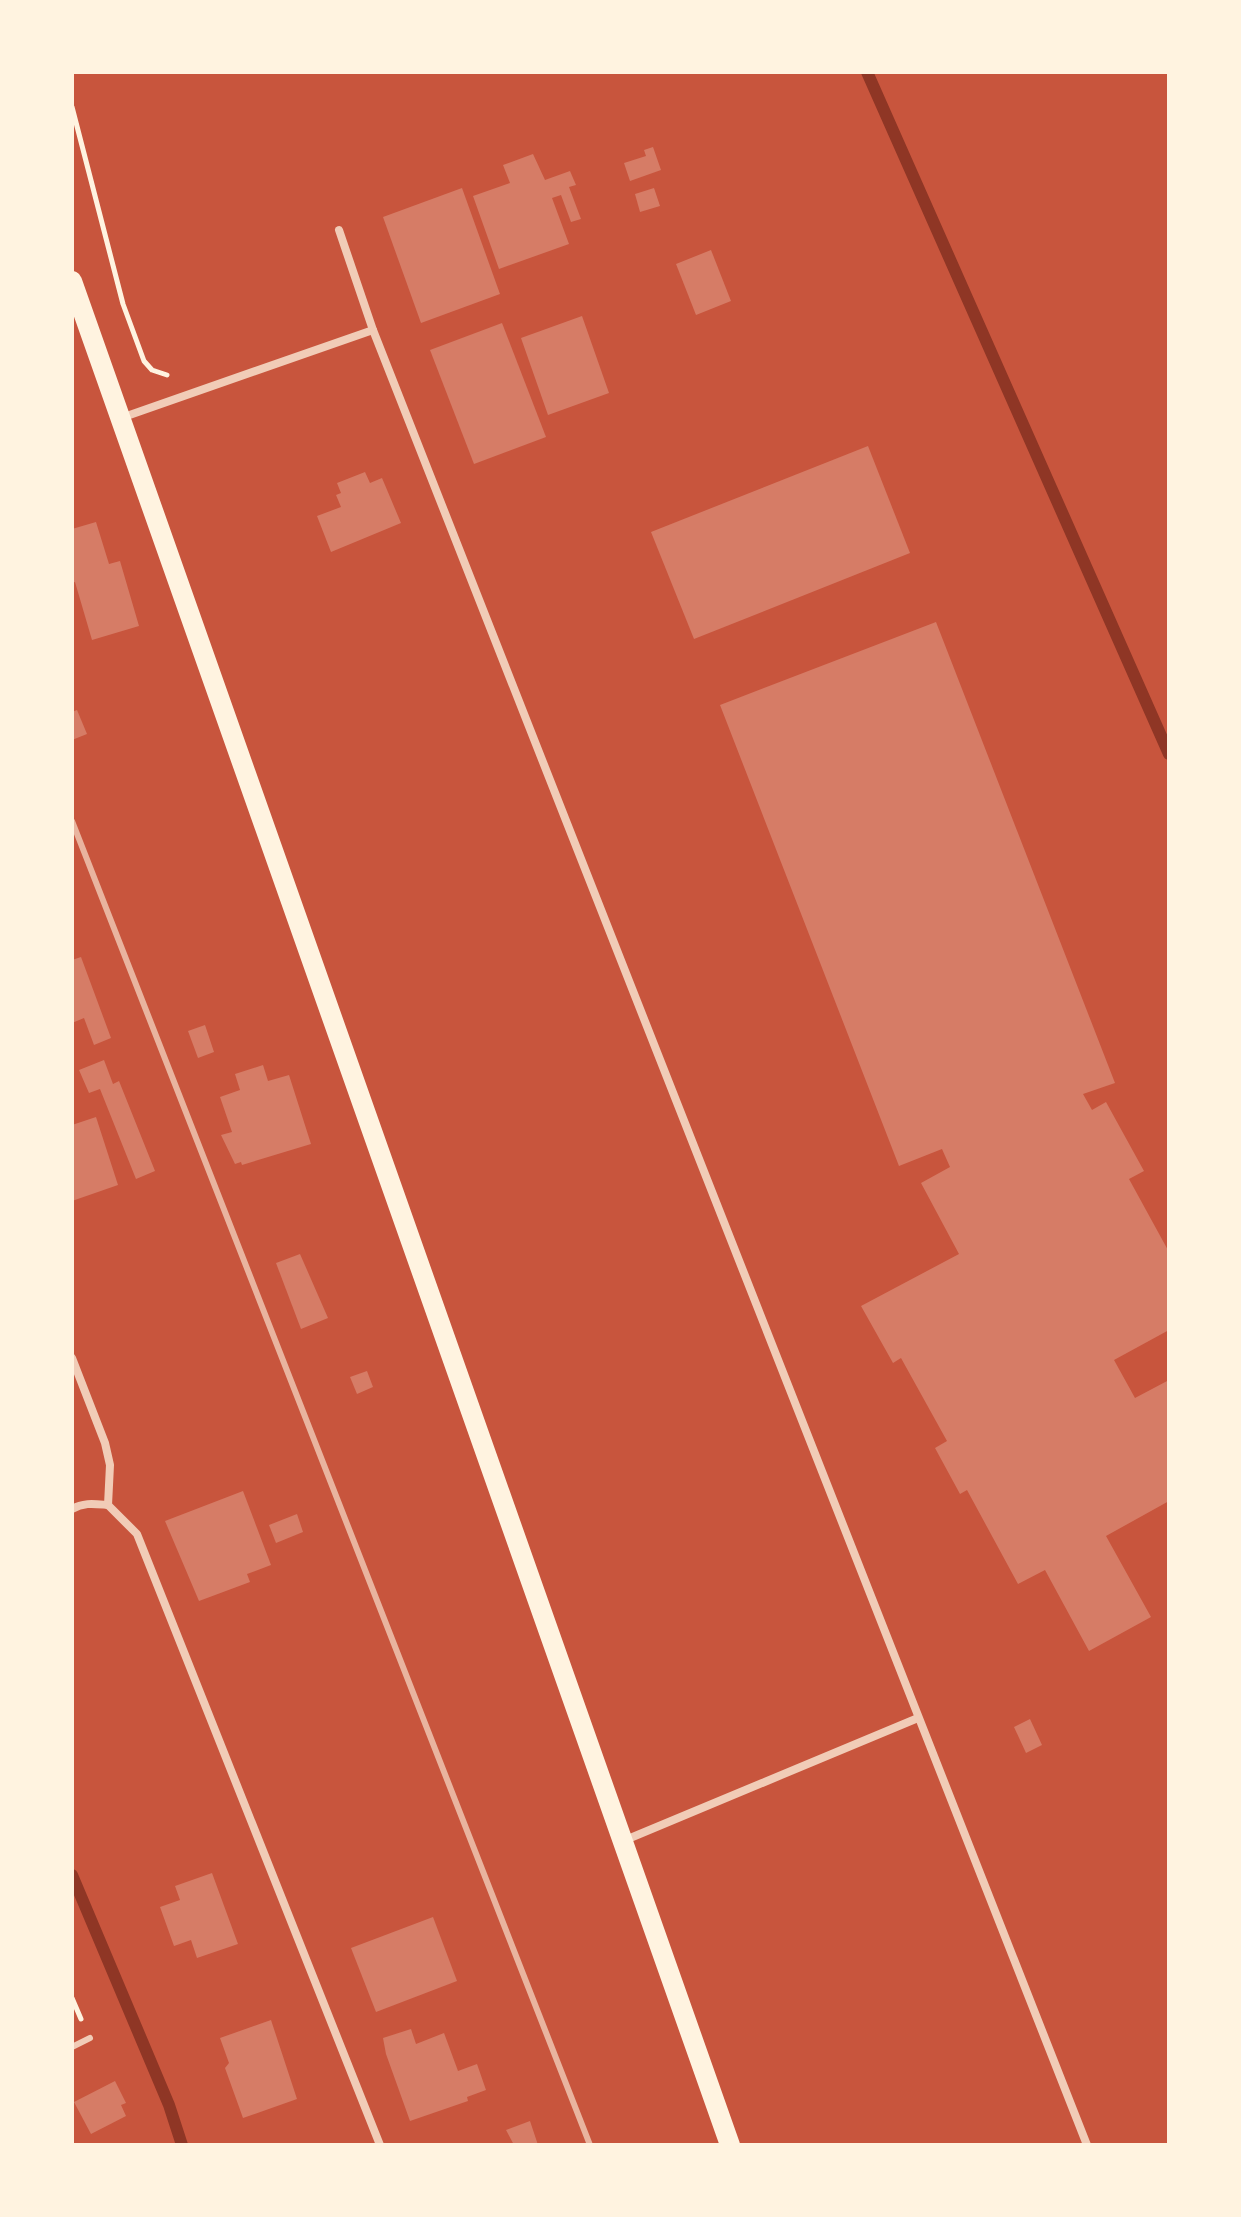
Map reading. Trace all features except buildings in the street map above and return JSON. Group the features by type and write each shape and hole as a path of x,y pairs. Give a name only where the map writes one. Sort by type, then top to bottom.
{"main road":[{"path":"72,281 730,2145"}],"street":[{"path":"339,230 373,330 1087,2145"},
{"path":"121,419 373,330"},
{"path":"72,1358 105,1443 110,1465 108,1505"},
{"path":"72,1509 90,1503 108,1505 137,1534 380,2145"},
{"path":"623,1842 918,1718"}],"lane":[{"path":"72,2047 90,2038"}],"path":[{"path":"72,107 123,304 144,361 152,370 206,388"}],"waterway":[{"path":"867,72 1169,754"},
{"path":"72,1875 169,2105 182,2145"}],"railway":[{"path":"72,821 590,2145"}]}
